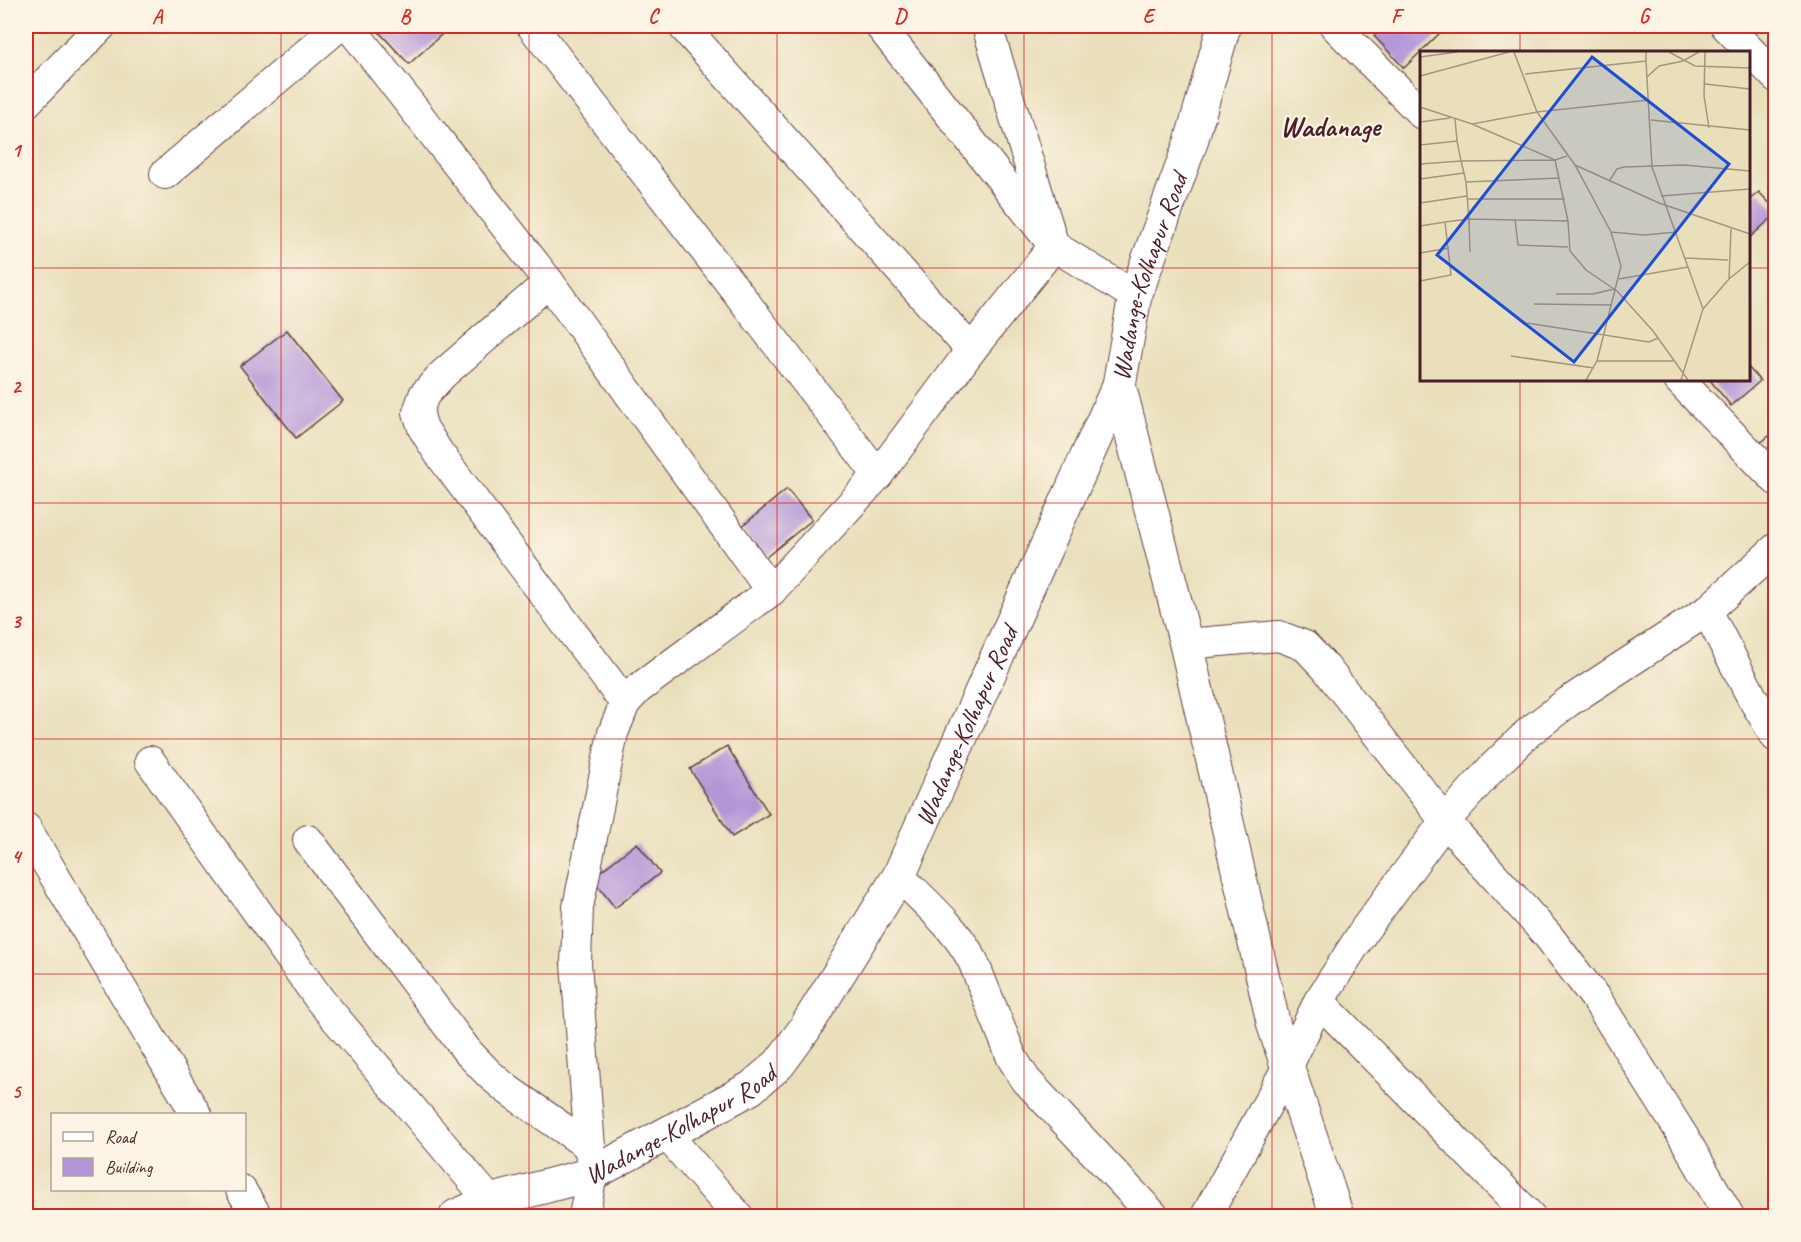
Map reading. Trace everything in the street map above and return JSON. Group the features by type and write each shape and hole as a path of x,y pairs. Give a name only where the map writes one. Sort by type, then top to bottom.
{"main road":[{"name":"Wadange-Kolhapur Road","path":"456,1216 591,1161 666,1134 751,1088 779,1064 804,1030 899,876 1119,385 1135,296 1191,142 1224,26"},
{"path":"1119,385 1186,644 1274,1026 1336,1216"}],"street":[{"path":"165,174 339,26"},
{"path":"349,26 549,282 771,591"},
{"path":"532,26 878,475"},
{"path":"683,26 971,350"},
{"path":"880,26 1054,246 1135,296"},
{"path":"987,26 1054,246"},
{"path":"1335,26 1420,112"},
{"path":"1726,26 1776,77"},
{"path":"26,103 91,29"},
{"path":"584,1216 591,1161 576,963 578,907 613,733 625,703 655,676 771,591 878,475 971,350 1054,246"},
{"path":"549,282 442,375 424,395 418,412 423,428 438,452 625,703"},
{"path":"1680,381 1776,480"},
{"path":"1206,1216 1287,1068 1319,1001 1365,929 1445,821 1491,769 1530,731 1568,702 1707,610 1776,548"},
{"path":"1707,610 1753,699 1776,737"},
{"path":"1186,644 1279,636 1305,646 1325,667 1445,821 1549,936 1597,1000 1683,1136 1729,1216"},
{"path":"150,761 320,1000 490,1201"},
{"path":"26,828 195,1113"},
{"path":"308,840 467,1051 489,1074 591,1161"},
{"path":"899,876 954,930 965,946 1012,1058 1026,1080 1154,1216"},
{"path":"1319,1001 1530,1216"},
{"path":"666,1134 738,1216"},
{"path":"242,1191 257,1216"}],"building":[{"path":"385,26 451,26 409,64 378,31"},
{"path":"1384,26 1437,26 1442,31 1404,68 1374,36"},
{"path":"1759,192 1776,210 1776,214 1750,237 1750,199"},
{"path":"287,330 343,401 296,438 240,366"},
{"path":"1750,369 1760,381 1731,406 1711,381 1750,381"},
{"path":"1769,436 1776,443 1776,474 1754,448"},
{"path":"787,489 812,520 765,558 740,528"},
{"path":"727,746 769,814 732,837 690,769"},
{"path":"637,843 660,873 615,908 592,878"}],"district":[{"name":"Wadanage","path":"1330,126"}]}
